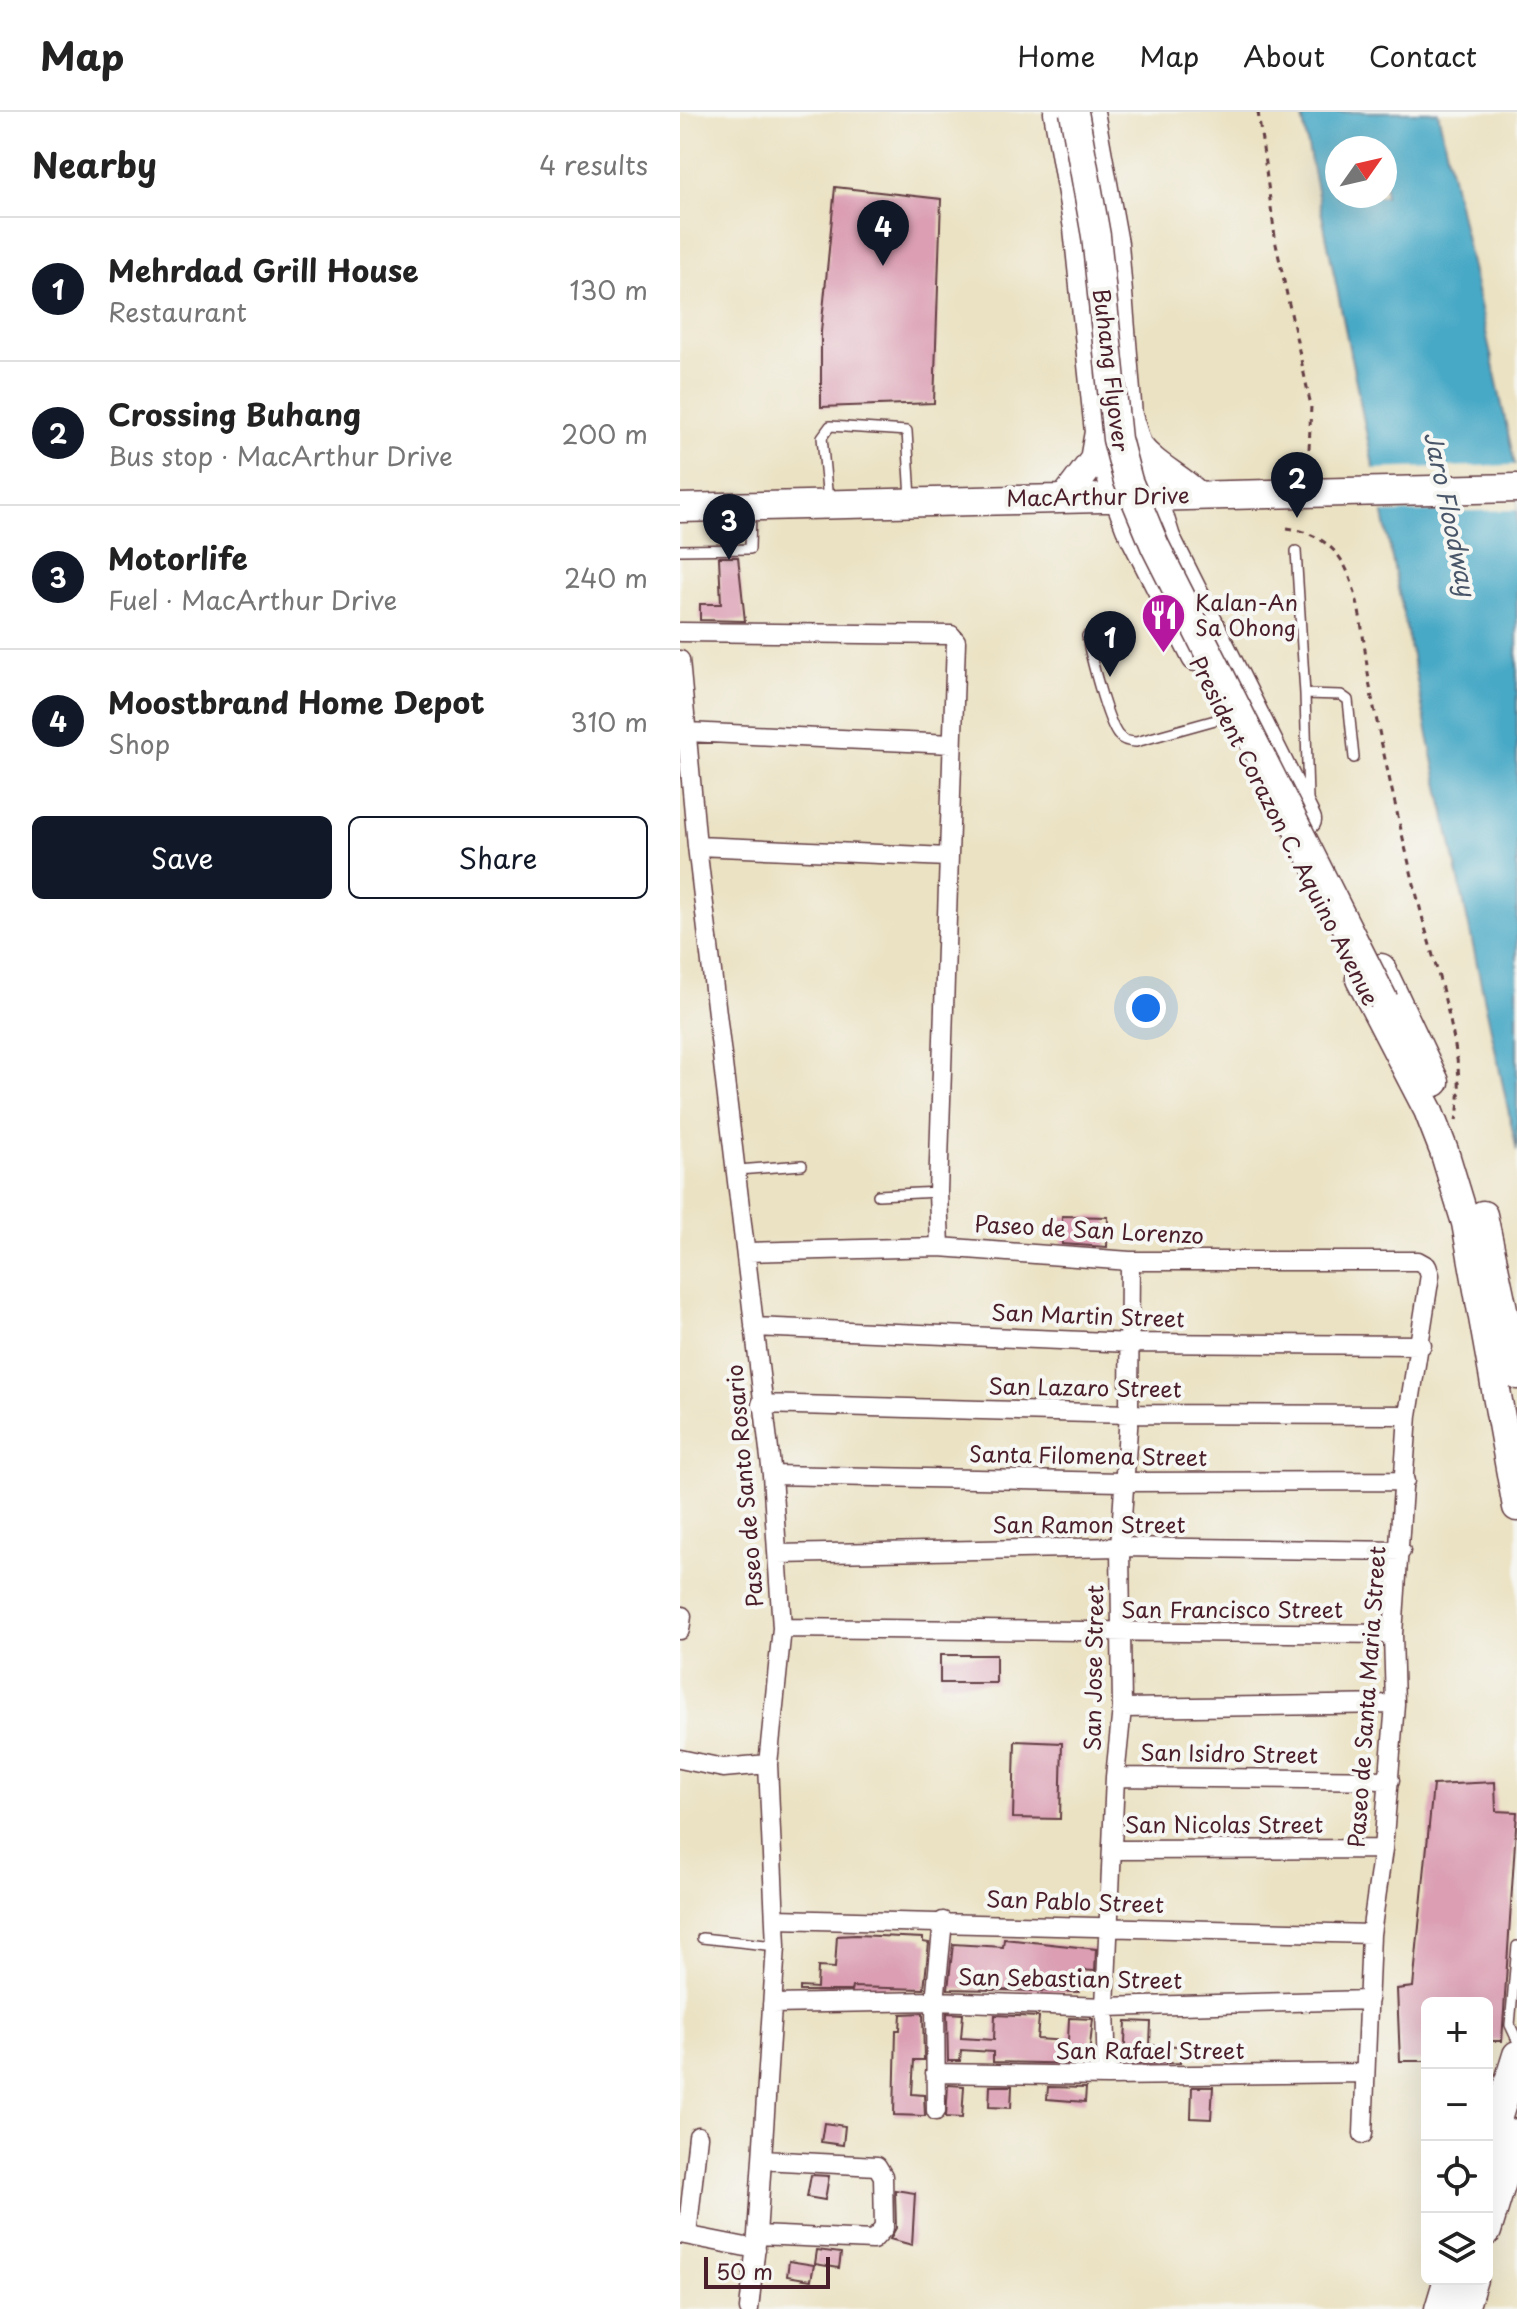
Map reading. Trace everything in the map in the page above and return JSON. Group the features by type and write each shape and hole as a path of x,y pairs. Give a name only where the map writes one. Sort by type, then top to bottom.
{"main road":[{"name":"President Corazon C. Aquino Avenue","path":"1058,112 1078,228 1099,432 1118,496 1139,546 1226,717 1401,1036 1455,1126 1484,1217 1517,1375"},
{"name":"Buhang Flyover","path":"1074,112 1096,236 1117,439 1128,481 1155,546 1384,1001"},
{"name":"President Corazon C. Aquino Avenue","path":"1090,112 1114,244 1128,416 1135,443 1166,538 1309,824 1401,1036 1436,1131 1466,1223 1517,1507"},
{"path":"1099,432 1094,460 1067,496 1113,520 1139,546"},
{"path":"1135,443 1151,463 1203,495 1185,512 1177,527 1173,543 1180,563"},
{"name":"MacArthur Drive","path":"680,508 1067,496 1517,488"},
{"name":"President Corazon C. Aquino Avenue","path":"1384,1001 1401,1036"},
{"path":"1517,2055 1517,2062"},
{"path":"1491,2213 1511,2117 1517,2055"},
{"path":"1493,2143 1511,2117"},
{"path":"1439,2309 1446,2285"},
{"path":"1464,2309 1471,2285"}],"street":[{"path":"680,632 951,635 957,648 938,1192 940,1247"},
{"name":"Paseo de Santo Rosario","path":"680,660 697,846 748,1252 761,1404 772,1475 782,1628 768,1764 776,1946 757,2242 749,2309"},
{"path":"687,732 952,744"},
{"path":"697,846 948,857"},
{"name":"Paseo de San Lorenzo","path":"748,1252 940,1247 1130,1261 1374,1260 1418,1261 1427,1266"},
{"name":"San Jose Street","path":"1107,2076 1105,2007 1108,1929 1115,1777 1122,1708 1120,1547 1129,1414 1130,1261"},
{"name":"Paseo de Santa Maria Street","path":"1363,2134 1371,1934 1383,1849 1395,1704 1393,1634 1408,1415 1422,1345 1430,1275 1427,1266"},
{"name":"San Martin Street","path":"754,1327 1131,1343 1422,1345"},
{"name":"San Lazaro Street","path":"761,1404 1129,1414 1408,1415"},
{"name":"Santa Filomena Street","path":"772,1475 1122,1482 1405,1481"},
{"name":"San Ramon Street","path":"778,1554 1120,1547 1401,1551"},
{"name":"San Francisco Street","path":"782,1628 1120,1634 1393,1634"},
{"path":"1122,1708 1395,1704"},
{"path":"680,1759 723,1768 768,1764"},
{"name":"San Isidro Street","path":"1115,1777 1390,1780"},
{"name":"San Nicolas Street","path":"1112,1850 1383,1849"},
{"name":"San Pablo Street","path":"776,1919 1371,1934"},
{"path":"936,2111 935,2001 943,1921"},
{"name":"San Sebastian Street","path":"772,2004 935,2001 1105,2007 1369,2000"},
{"name":"San Rafael Street","path":"935,2073 1107,2076 1365,2073"},
{"path":"698,2136 683,2234 757,2242 873,2240 884,2228 883,2176 877,2166 762,2160"}],"lane":[{"path":"828,504 822,437 830,426 907,431 911,502"},
{"path":"680,550 750,549 751,506"},
{"path":"1296,551 1309,824"},
{"path":"1087,636 1094,672 1117,734 1125,742 1226,717"},
{"path":"1305,694 1341,695 1348,700 1354,758"},
{"path":"738,1170 802,1165"},
{"path":"878,1195 938,1192"},
{"path":"702,1938 776,1946"},
{"path":"1517,1946 1510,2025 1517,2040"}],"path":[{"path":"1258,112 1276,244 1311,406 1307,493"},
{"path":"1287,528 1306,531 1331,550 1342,562 1355,602 1392,797 1456,1056 1461,1101 1455,1126"}],"water":[{"name":"Jaro Floodway","path":"1301,112 1438,112 1517,474 1517,1151 1429,740"}],"pier":[{"path":"1517,465 1517,510 1379,513 1370,469"}],"building":[{"path":"835,187 941,199 934,403 821,407 821,332"},
{"path":"719,557 738,557 745,621 700,620 700,604 721,604"},
{"path":"1062,1216 1108,1217 1107,1247 1062,1244"},
{"path":"940,1655 996,1655 996,1683 940,1683"},
{"path":"1015,1741 1062,1743 1060,1819 1013,1818"},
{"path":"1495,1782 1496,1811 1517,1812 1502,2041 1493,2041 1493,1997 1421,1997 1421,2061 1400,2061 1397,1989 1413,1987 1433,1785"},
{"path":"837,1936 923,1938 923,1942 929,1943 924,1989 852,1987 851,1991 800,1991 800,1987 817,1988 818,1967 835,1968"},
{"path":"1004,1939 1096,1949 1095,1971 1080,1970 1079,1992 948,1989 953,1944 1003,1947"},
{"path":"923,2013 924,2060 914,2060 912,2094 924,2095 925,2116 894,2115 896,2030 900,2030 901,2014"},
{"path":"947,2013 963,2014 961,2038 994,2040 995,2015 1039,2017 1037,2039 1068,2041 1069,2018 1093,2019 1088,2064 993,2062 993,2052 961,2050 960,2061 948,2061"},
{"path":"1126,2021 1151,2022 1150,2045 1180,2046 1180,2063 1124,2064"},
{"path":"948,2085 964,2086 962,2118 946,2117"},
{"path":"990,2086 1012,2086 1011,2108 989,2107"},
{"path":"1048,2087 1086,2088 1085,2102 1047,2099"},
{"path":"1192,2087 1213,2087 1211,2119 1191,2118"},
{"path":"824,2123 845,2126 843,2145 821,2142"},
{"path":"811,2175 829,2176 825,2200 807,2197"},
{"path":"895,2190 915,2193 912,2245 890,2239 896,2228"},
{"path":"817,2250 841,2253 839,2268 815,2264"},
{"path":"789,2261 814,2265 811,2280 787,2276"}],"place":[{"name":"Moostbrand Home Depot","path":"883,266"},
{"name":"Crossing Buhang","path":"1297,518"},
{"name":"Motorlife","path":"729,560"},
{"name":"Kalan-An Sa Ohong","path":"1164,655"},
{"name":"Mehrdad Grill House","path":"1110,677"}]}
